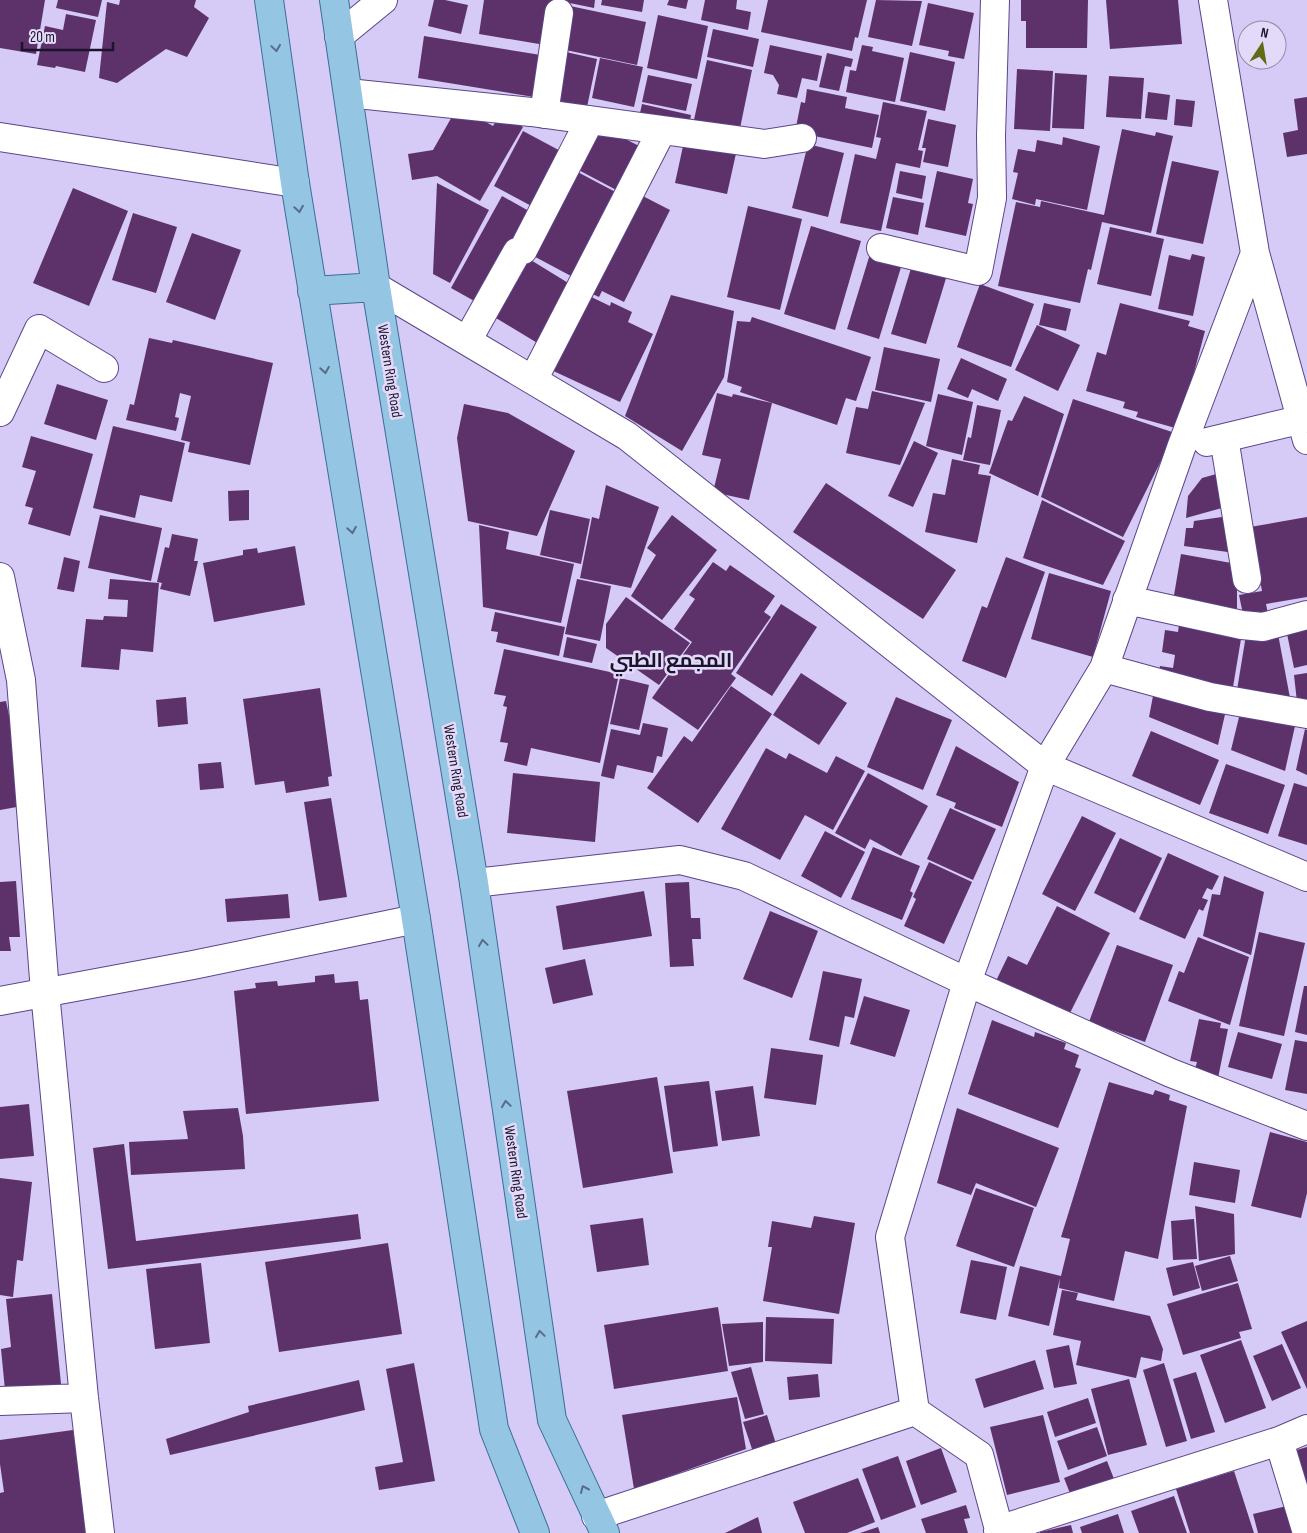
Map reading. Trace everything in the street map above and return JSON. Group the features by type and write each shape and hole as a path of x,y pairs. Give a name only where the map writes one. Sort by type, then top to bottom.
{"main road":[{"path":"269,0 312,291 416,919 494,1429 535,1533"},
{"name":"Western Ring Road","path":"334,0 376,287 474,883 552,1420 600,1525"},
{"path":"312,291 376,287"}],"street":[{"path":"339,36 384,0"},
{"path":"881,248 978,271 992,198 991,136 995,0"},
{"path":"1181,448 1224,438 1305,426 1255,253 1213,0"},
{"path":"544,114 559,13"},
{"path":"348,93 544,114 764,144 802,138"},
{"path":"467,341 517,252 523,250 590,120"},
{"path":"533,380 662,130"},
{"path":"0,136 295,183"},
{"path":"1255,253 1181,448 1104,668 1045,766 967,982 890,1236 915,1411 979,1455 999,1531 1279,1441 1307,1429"},
{"path":"376,287 627,436 1045,766 1307,877"},
{"path":"0,412 39,329 104,368"},
{"path":"1224,438 1247,579"},
{"path":"0,577 45,992 84,1398 100,1533"},
{"path":"1127,600 1249,626 1263,627 1307,615"},
{"path":"1104,668 1210,697 1307,714"},
{"path":"474,883 680,860 744,876 967,982 1171,1073 1307,1126"},
{"path":"0,1001 193,965 416,919"},
{"path":"0,1401 84,1398"},
{"path":"600,1525 915,1411"},
{"path":"1279,1441 1307,1533"}],"building":[{"path":"0,0 45,0 36,54 0,48"},
{"path":"58,0 102,0 98,17 56,8"},
{"path":"120,0 196,0 194,7 209,18 187,57 166,49 117,83 99,78 107,2 119,5"},
{"path":"434,0 445,0 468,5 461,34 428,26"},
{"path":"484,0 552,0 545,45 479,34"},
{"path":"555,0 595,0 594,8"},
{"path":"602,0 644,0 642,12 601,5"},
{"path":"669,0 688,0 686,9 667,5"},
{"path":"705,0 737,0 736,9 751,12 748,30 701,20"},
{"path":"768,0 867,0 858,38 855,37 852,51 761,32"},
{"path":"876,0 922,1 912,46 868,37"},
{"path":"1021,0 1088,0 1087,48 1026,48 1026,21 1021,21"},
{"path":"1106,0 1178,0 1182,44 1110,49"},
{"path":"928,3 974,13 964,59 948,56 949,51 919,45"},
{"path":"570,6 646,22 637,65 561,49"},
{"path":"66,14 96,20 85,72 56,66 55,68 37,65 45,26 63,30"},
{"path":"658,15 708,26 697,79 647,68"},
{"path":"713,29 759,39 753,67 707,57"},
{"path":"424,36 547,56 540,98 418,78"},
{"path":"770,45 822,56 817,81 802,78 797,98 777,94 779,85 773,75 764,73"},
{"path":"862,45 873,47 872,51 904,58 895,102 846,92 850,70 856,71"},
{"path":"566,52 597,59 587,107 555,100"},
{"path":"910,52 955,62 945,111 900,101"},
{"path":"827,53 853,59 851,67 845,66 839,91 819,87"},
{"path":"600,58 643,67 634,107 592,98"},
{"path":"707,60 752,70 738,138 692,129"},
{"path":"1017,69 1053,71 1050,131 1014,129"},
{"path":"1055,73 1087,75 1084,129 1052,128"},
{"path":"648,75 692,84 686,111 642,102"},
{"path":"1109,76 1144,78 1141,119 1106,117"},
{"path":"807,89 847,97 845,108 879,115 872,148 795,132 801,102 805,103"},
{"path":"1148,92 1170,95 1167,120 1145,118"},
{"path":"1307,97 1307,154 1287,157 1283,133 1298,130 1294,99"},
{"path":"1176,99 1195,101 1192,127 1174,125"},
{"path":"883,102 927,111 918,150 923,151 920,168 896,163 881,231 840,223 855,154 876,159 881,138 876,137"},
{"path":"642,104 691,115 688,132 638,122"},
{"path":"458,106 493,126 500,114 523,127 480,201 437,176 412,180 408,154 433,150"},
{"path":"928,119 956,125 948,167 923,162 926,148 922,148"},
{"path":"594,123 645,149 622,193 571,166"},
{"path":"1122,129 1155,136 1156,132 1173,136 1151,233 1102,222 1091,270 1088,269 1080,303 998,286 1016,202 1040,207 1041,201 1104,215"},
{"path":"523,131 568,155 539,210 494,186"},
{"path":"685,137 737,149 727,194 675,183"},
{"path":"1063,137 1100,146 1087,210 1036,199 1035,205 1012,199 1018,173 1013,172 1018,149 1035,152 1037,140 1062,145"},
{"path":"808,144 844,153 828,217 792,208"},
{"path":"1172,161 1219,171 1203,244 1156,234"},
{"path":"570,168 625,197 571,276 526,252"},
{"path":"900,171 926,176 922,199 896,193"},
{"path":"937,171 973,179 968,203 973,204 966,236 925,227"},
{"path":"437,183 489,210 450,283 433,274"},
{"path":"73,188 128,211 89,306 33,283"},
{"path":"633,191 670,210 624,302 602,291 599,297 584,290"},
{"path":"502,196 536,215 485,307 451,288"},
{"path":"893,197 924,203 918,235 886,228"},
{"path":"748,206 802,219 780,310 727,297"},
{"path":"133,213 177,227 156,293 112,280"},
{"path":"811,226 861,241 835,330 784,314"},
{"path":"1110,227 1164,239 1151,296 1097,284"},
{"path":"192,233 241,250 215,320 166,302"},
{"path":"521,254 578,289 544,347 486,312"},
{"path":"870,254 902,264 879,339 847,329"},
{"path":"1192,254 1205,257 1193,316 1158,309 1169,255 1190,260"},
{"path":"912,265 947,275 926,344 891,334"},
{"path":"980,284 1034,304 1011,367 957,347"},
{"path":"583,293 610,306 611,302 632,312 628,322 653,334 620,402 547,368"},
{"path":"671,295 734,311 724,377 682,451 625,416"},
{"path":"1044,303 1071,309 1066,331 1039,325"},
{"path":"1120,303 1190,321 1188,326 1205,331 1179,429 1136,417 1138,412 1123,408 1125,402 1086,391 1097,352 1106,355"},
{"path":"752,317 871,357 856,401 846,398 837,425 740,392 742,387 727,382 737,321 750,322"},
{"path":"1037,325 1080,345 1058,391 1015,370"},
{"path":"149,338 172,343 173,340 273,363 250,465 188,452 190,442 181,440 191,396 180,393 175,417 179,418 176,431 126,420 130,404 134,405"},
{"path":"884,347 940,359 931,402 875,390"},
{"path":"961,358 1007,379 998,401 972,389 968,398 947,389"},
{"path":"57,384 108,400 96,440 44,424"},
{"path":"872,391 925,403 900,465 846,453 856,407 868,409"},
{"path":"717,393 732,397 733,394 772,403 749,500 713,492 721,459 702,455"},
{"path":"938,394 973,402 962,455 926,446"},
{"path":"1024,396 1064,414 1038,496 989,473 1008,420 1012,421"},
{"path":"1073,399 1175,433 1123,537 1041,497"},
{"path":"464,404 508,413 575,451 537,536 468,521 457,438"},
{"path":"977,405 1001,410 990,465 963,460 968,437 971,438"},
{"path":"113,426 185,443 172,502 140,495 135,518 93,508"},
{"path":"31,436 93,454 70,536 28,524 33,508 25,506 36,471 22,467"},
{"path":"914,441 938,453 913,507 888,496"},
{"path":"952,459 980,465 978,474 991,476 977,543 925,532 933,493 945,495"},
{"path":"1220,473 1229,506 1186,518 1188,496 1202,478"},
{"path":"826,483 956,570 923,619 793,532"},
{"path":"606,485 659,507 631,588 580,578 592,517 599,519"},
{"path":"249,490 249,520 229,521 228,491"},
{"path":"1042,500 1125,541 1103,585 1023,558"},
{"path":"550,510 590,519 581,564 540,555"},
{"path":"100,515 162,528 151,581 88,568"},
{"path":"672,515 717,550 662,620 631,596 656,555 647,548"},
{"path":"1229,516 1235,553 1184,546 1186,528 1193,528 1194,521"},
{"path":"1307,517 1307,597 1266,604 1269,619 1245,624 1239,595 1262,591 1250,527"},
{"path":"479,525 509,532 506,549 574,564 561,623 483,607"},
{"path":"172,534 198,539 194,561 198,561 190,596 160,589 162,583 157,582 165,547 169,548"},
{"path":"295,546 305,605 214,622 203,563 243,555 243,550 257,548 258,553"},
{"path":"1181,554 1237,564 1237,617 1172,607"},
{"path":"64,557 80,561 74,592 57,589"},
{"path":"1006,557 1045,572 1006,678 962,661 982,606 987,608"},
{"path":"713,562 726,571 730,565 775,596 764,612 771,617 731,674 736,678 698,730 652,698 692,642 674,629 695,599 689,595"},
{"path":"1049,573 1111,591 1093,657 1031,639"},
{"path":"110,579 159,583 153,652 121,649 119,670 81,667 86,619 103,620 104,616 127,617 128,600 108,599"},
{"path":"577,579 611,586 600,641 565,634"},
{"path":"626,597 690,643 659,685 606,648 606,624"},
{"path":"781,604 817,627 772,696 736,673"},
{"path":"495,612 565,627 559,656 496,642 498,632 491,631"},
{"path":"1180,617 1243,627 1233,687 1159,674 1160,666 1173,668 1175,655 1162,652 1165,630 1178,632"},
{"path":"1307,620 1307,665 1294,668 1285,624"},
{"path":"1247,629 1278,634 1290,698 1237,690"},
{"path":"567,637 597,644 592,663 563,657"},
{"path":"504,649 619,674 600,763 531,748 527,766 504,761 508,743 500,742 507,707 503,706 506,696 494,694"},
{"path":"801,673 847,703 819,745 773,715"},
{"path":"1307,673 1307,704 1297,702 1294,675"},
{"path":"620,678 649,685 639,730 610,724"},
{"path":"731,686 772,714 698,823 647,788 684,736 692,742"},
{"path":"320,688 332,776 328,777 329,786 286,793 284,781 255,785 243,699"},
{"path":"1153,696 1226,710 1218,745 1149,717"},
{"path":"186,697 188,724 158,727 156,700"},
{"path":"896,697 952,720 923,790 867,767"},
{"path":"6,701 28,805 0,810 0,702"},
{"path":"1240,713 1295,726 1285,771 1231,750"},
{"path":"643,723 668,728 662,757 657,756 653,773 617,765 614,779 601,776 611,729 640,735"},
{"path":"1305,729 1307,730 1307,775 1296,770"},
{"path":"1151,731 1219,760 1200,805 1132,776"},
{"path":"956,746 1019,782 1002,827 954,808 956,803 936,795"},
{"path":"766,748 786,759 789,753 827,773 836,756 865,771 833,830 805,815 780,860 721,829"},
{"path":"221,762 224,788 200,790 198,764"},
{"path":"1226,764 1285,785 1268,834 1209,813"},
{"path":"513,773 600,782 595,842 507,833"},
{"path":"868,773 928,806 901,856 870,839 865,849 835,833"},
{"path":"1294,783 1307,787 1307,845 1278,836"},
{"path":"331,798 347,897 319,901 304,802"},
{"path":"950,808 996,829 973,880 927,859"},
{"path":"1082,816 1116,833 1075,911 1042,894"},
{"path":"825,831 865,852 841,898 801,876"},
{"path":"1120,838 1162,858 1135,913 1094,893"},
{"path":"873,847 920,866 910,891 913,893 902,920 851,899"},
{"path":"1168,853 1219,876 1212,890 1207,888 1202,898 1208,900 1203,911 1199,909 1185,939 1139,919"},
{"path":"929,862 972,882 944,944 904,926 916,899 913,897"},
{"path":"1224,876 1264,892 1251,955 1203,936 1212,894 1220,895"},
{"path":"16,881 20,937 9,937 11,951 0,951 0,882"},
{"path":"689,882 691,918 700,918 701,939 692,939 694,966 670,967 665,883"},
{"path":"644,891 652,936 563,950 556,906"},
{"path":"288,894 290,918 227,922 225,899"},
{"path":"1057,906 1110,933 1066,1021 994,985 1008,956 1027,965"},
{"path":"770,911 818,931 792,998 743,979"},
{"path":"1259,932 1305,943 1284,1036 1239,1026"},
{"path":"1198,937 1249,957 1230,1025 1168,1001 1179,971 1184,973"},
{"path":"1117,945 1173,965 1145,1042 1089,1022"},
{"path":"585,959 593,995 553,1004 545,968"},
{"path":"823,971 862,979 854,1018 845,1016 839,1047 809,1040"},
{"path":"334,974 335,983 358,981 360,1000 368,999 379,1101 246,1114 234,991 256,988 255,983 277,981 278,986 315,982 315,976"},
{"path":"1304,986 1307,986 1307,1035 1295,1032"},
{"path":"864,996 910,1010 895,1057 850,1044"},
{"path":"1199,1019 1221,1023 1220,1028 1228,1029 1218,1078 1194,1073 1197,1062 1190,1061"},
{"path":"992,1020 1034,1037 1035,1032 1066,1043 1064,1049 1079,1055 1075,1067 1081,1069 1058,1128 968,1094"},
{"path":"1238,1032 1282,1044 1272,1079 1228,1067"},
{"path":"1295,1040 1307,1042 1307,1094 1285,1090"},
{"path":"771,1048 823,1055 816,1105 764,1098"},
{"path":"657,1077 673,1173 583,1188 567,1091"},
{"path":"709,1081 718,1146 673,1152 664,1086"},
{"path":"1109,1082 1153,1095 1155,1090 1170,1095 1169,1100 1187,1106 1158,1259 1125,1251 1114,1301 1059,1288 1060,1278 1049,1326 1008,1316 1020,1266 1061,1276 1070,1239 1061,1237"},
{"path":"753,1086 760,1136 722,1141 715,1091"},
{"path":"29,1104 34,1156 0,1159 0,1107"},
{"path":"238,1108 243,1136 245,1169 131,1175 129,1142 188,1139 183,1111"},
{"path":"957,1108 1059,1148 1036,1207 976,1183 971,1195 937,1183"},
{"path":"1270,1132 1307,1142 1307,1193 1301,1218 1251,1206"},
{"path":"124,1144 136,1241 358,1214 361,1239 108,1269 93,1148"},
{"path":"1194,1162 1240,1170 1235,1203 1189,1195"},
{"path":"0,1178 32,1182 23,1261 17,1260 13,1297 0,1295"},
{"path":"976,1188 1034,1208 1014,1267 956,1246"},
{"path":"1195,1206 1234,1214 1235,1254 1199,1261"},
{"path":"814,1216 855,1223 839,1314 763,1301 772,1247 768,1247 772,1221 811,1228"},
{"path":"643,1218 649,1265 597,1272 590,1225"},
{"path":"1194,1219 1197,1259 1173,1260 1171,1221"},
{"path":"388,1243 402,1334 279,1352 265,1262"},
{"path":"1230,1256 1238,1281 1202,1291 1195,1266"},
{"path":"971,1260 1007,1267 996,1320 960,1313"},
{"path":"1193,1262 1200,1288 1173,1296 1166,1268"},
{"path":"201,1263 210,1343 155,1349 146,1269"},
{"path":"1238,1283 1252,1329 1239,1332 1241,1338 1183,1355 1167,1304"},
{"path":"1062,1290 1078,1293 1076,1300 1150,1316 1163,1349 1161,1361 1141,1357 1136,1378 1076,1365 1081,1341 1053,1335"},
{"path":"52,1294 61,1384 5,1390 1,1349 11,1347 6,1299"},
{"path":"718,1307 728,1371 614,1389 604,1325"},
{"path":"766,1317 834,1319 832,1364 765,1361"},
{"path":"1307,1321 1307,1389 1281,1332"},
{"path":"763,1322 763,1362 729,1366 722,1324"},
{"path":"1241,1340 1266,1408 1225,1423 1200,1355"},
{"path":"1282,1344 1301,1388 1272,1401 1253,1356"},
{"path":"1069,1345 1077,1384 1054,1388 1046,1350"},
{"path":"1035,1360 1044,1389 984,1408 975,1379"},
{"path":"414,1363 435,1481 379,1490 375,1467 403,1462 386,1369"},
{"path":"1164,1363 1187,1441 1166,1447 1143,1370"},
{"path":"751,1367 764,1414 745,1419 731,1372"},
{"path":"1196,1372 1215,1432 1191,1439 1173,1379"},
{"path":"818,1374 820,1397 789,1400 787,1377"},
{"path":"1129,1379 1147,1445 1108,1455 1091,1389"},
{"path":"359,1380 365,1410 170,1455 166,1439 249,1412 248,1406"},
{"path":"737,1397 746,1449 634,1489 622,1415"},
{"path":"1088,1398 1096,1423 1055,1437 1047,1412"},
{"path":"767,1415 776,1444 753,1452 743,1422"},
{"path":"1043,1415 1060,1482 1007,1495 990,1427"},
{"path":"1097,1427 1107,1456 1068,1470 1057,1441"},
{"path":"73,1430 88,1533 0,1533 0,1493 4,1492 0,1464 0,1440"},
{"path":"1307,1447 1307,1499 1286,1453"},
{"path":"941,1448 957,1492 921,1505 906,1461"},
{"path":"898,1456 916,1507 881,1520 862,1469"},
{"path":"1107,1461 1116,1484 1073,1501 1064,1478"},
{"path":"1234,1471 1254,1533 1190,1533 1176,1489"},
{"path":"858,1478 875,1522 847,1533 805,1533 793,1502"},
{"path":"1174,1496 1187,1533 1139,1533 1131,1511"},
{"path":"1295,1504 1302,1533 1258,1533 1253,1514"},
{"path":"966,1505 970,1518 964,1519 968,1533 926,1533 921,1519"},
{"path":"1118,1514 1124,1533 1082,1533 1080,1527"},
{"path":"758,1517 762,1533 725,1533"},
{"path":"1071,1525 1073,1533 1040,1533 1040,1532"},
{"path":"878,1527 880,1533 860,1533"}],"district":[{"name":"المجمع الطبي","path":"671,660"}]}
